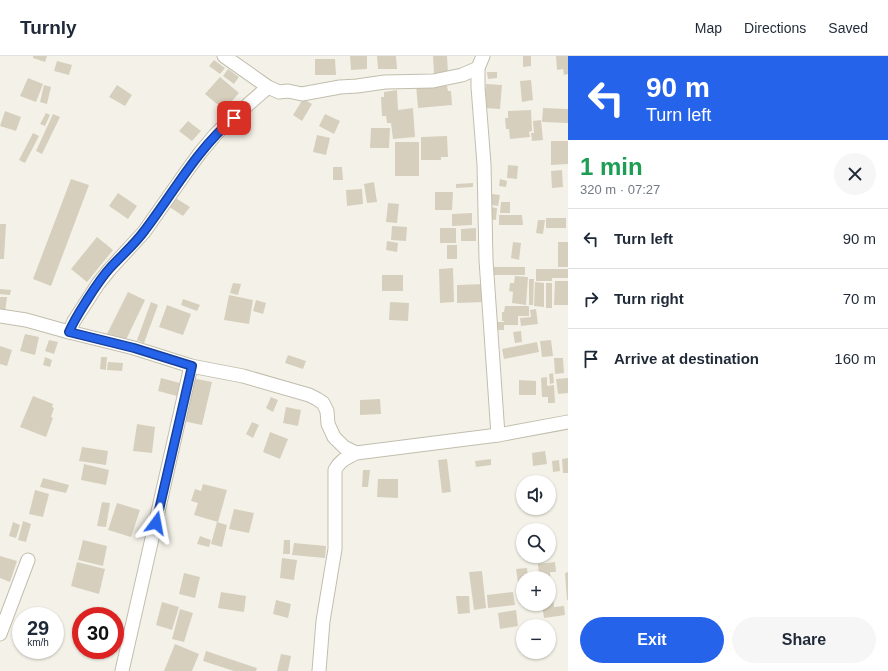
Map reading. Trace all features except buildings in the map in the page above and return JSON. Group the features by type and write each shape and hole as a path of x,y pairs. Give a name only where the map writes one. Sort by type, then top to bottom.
{"street":[{"path":"224,56 268,87 279,92 288,91 302,94 340,87 385,82 433,81 462,75 478,68"},
{"path":"483,56 478,68 484,164 486,260 498,435"},
{"path":"69,332 74,320 98,284 144,232 200,153 215,135 268,87"},
{"path":"0,316 26,320 134,348 192,366 243,376 309,395 323,403 327,411 328,424 334,437 344,447 356,453"},
{"path":"122,671 192,366"},
{"path":"319,671 323,621 335,549 335,470 338,464 356,453 498,435 568,422"},
{"path":"0,634 28,560"}],"route":[{"path":"156,523 192,366 134,348 69,332 74,320 98,284 144,232 189,168 215,135 234,118"}]}
